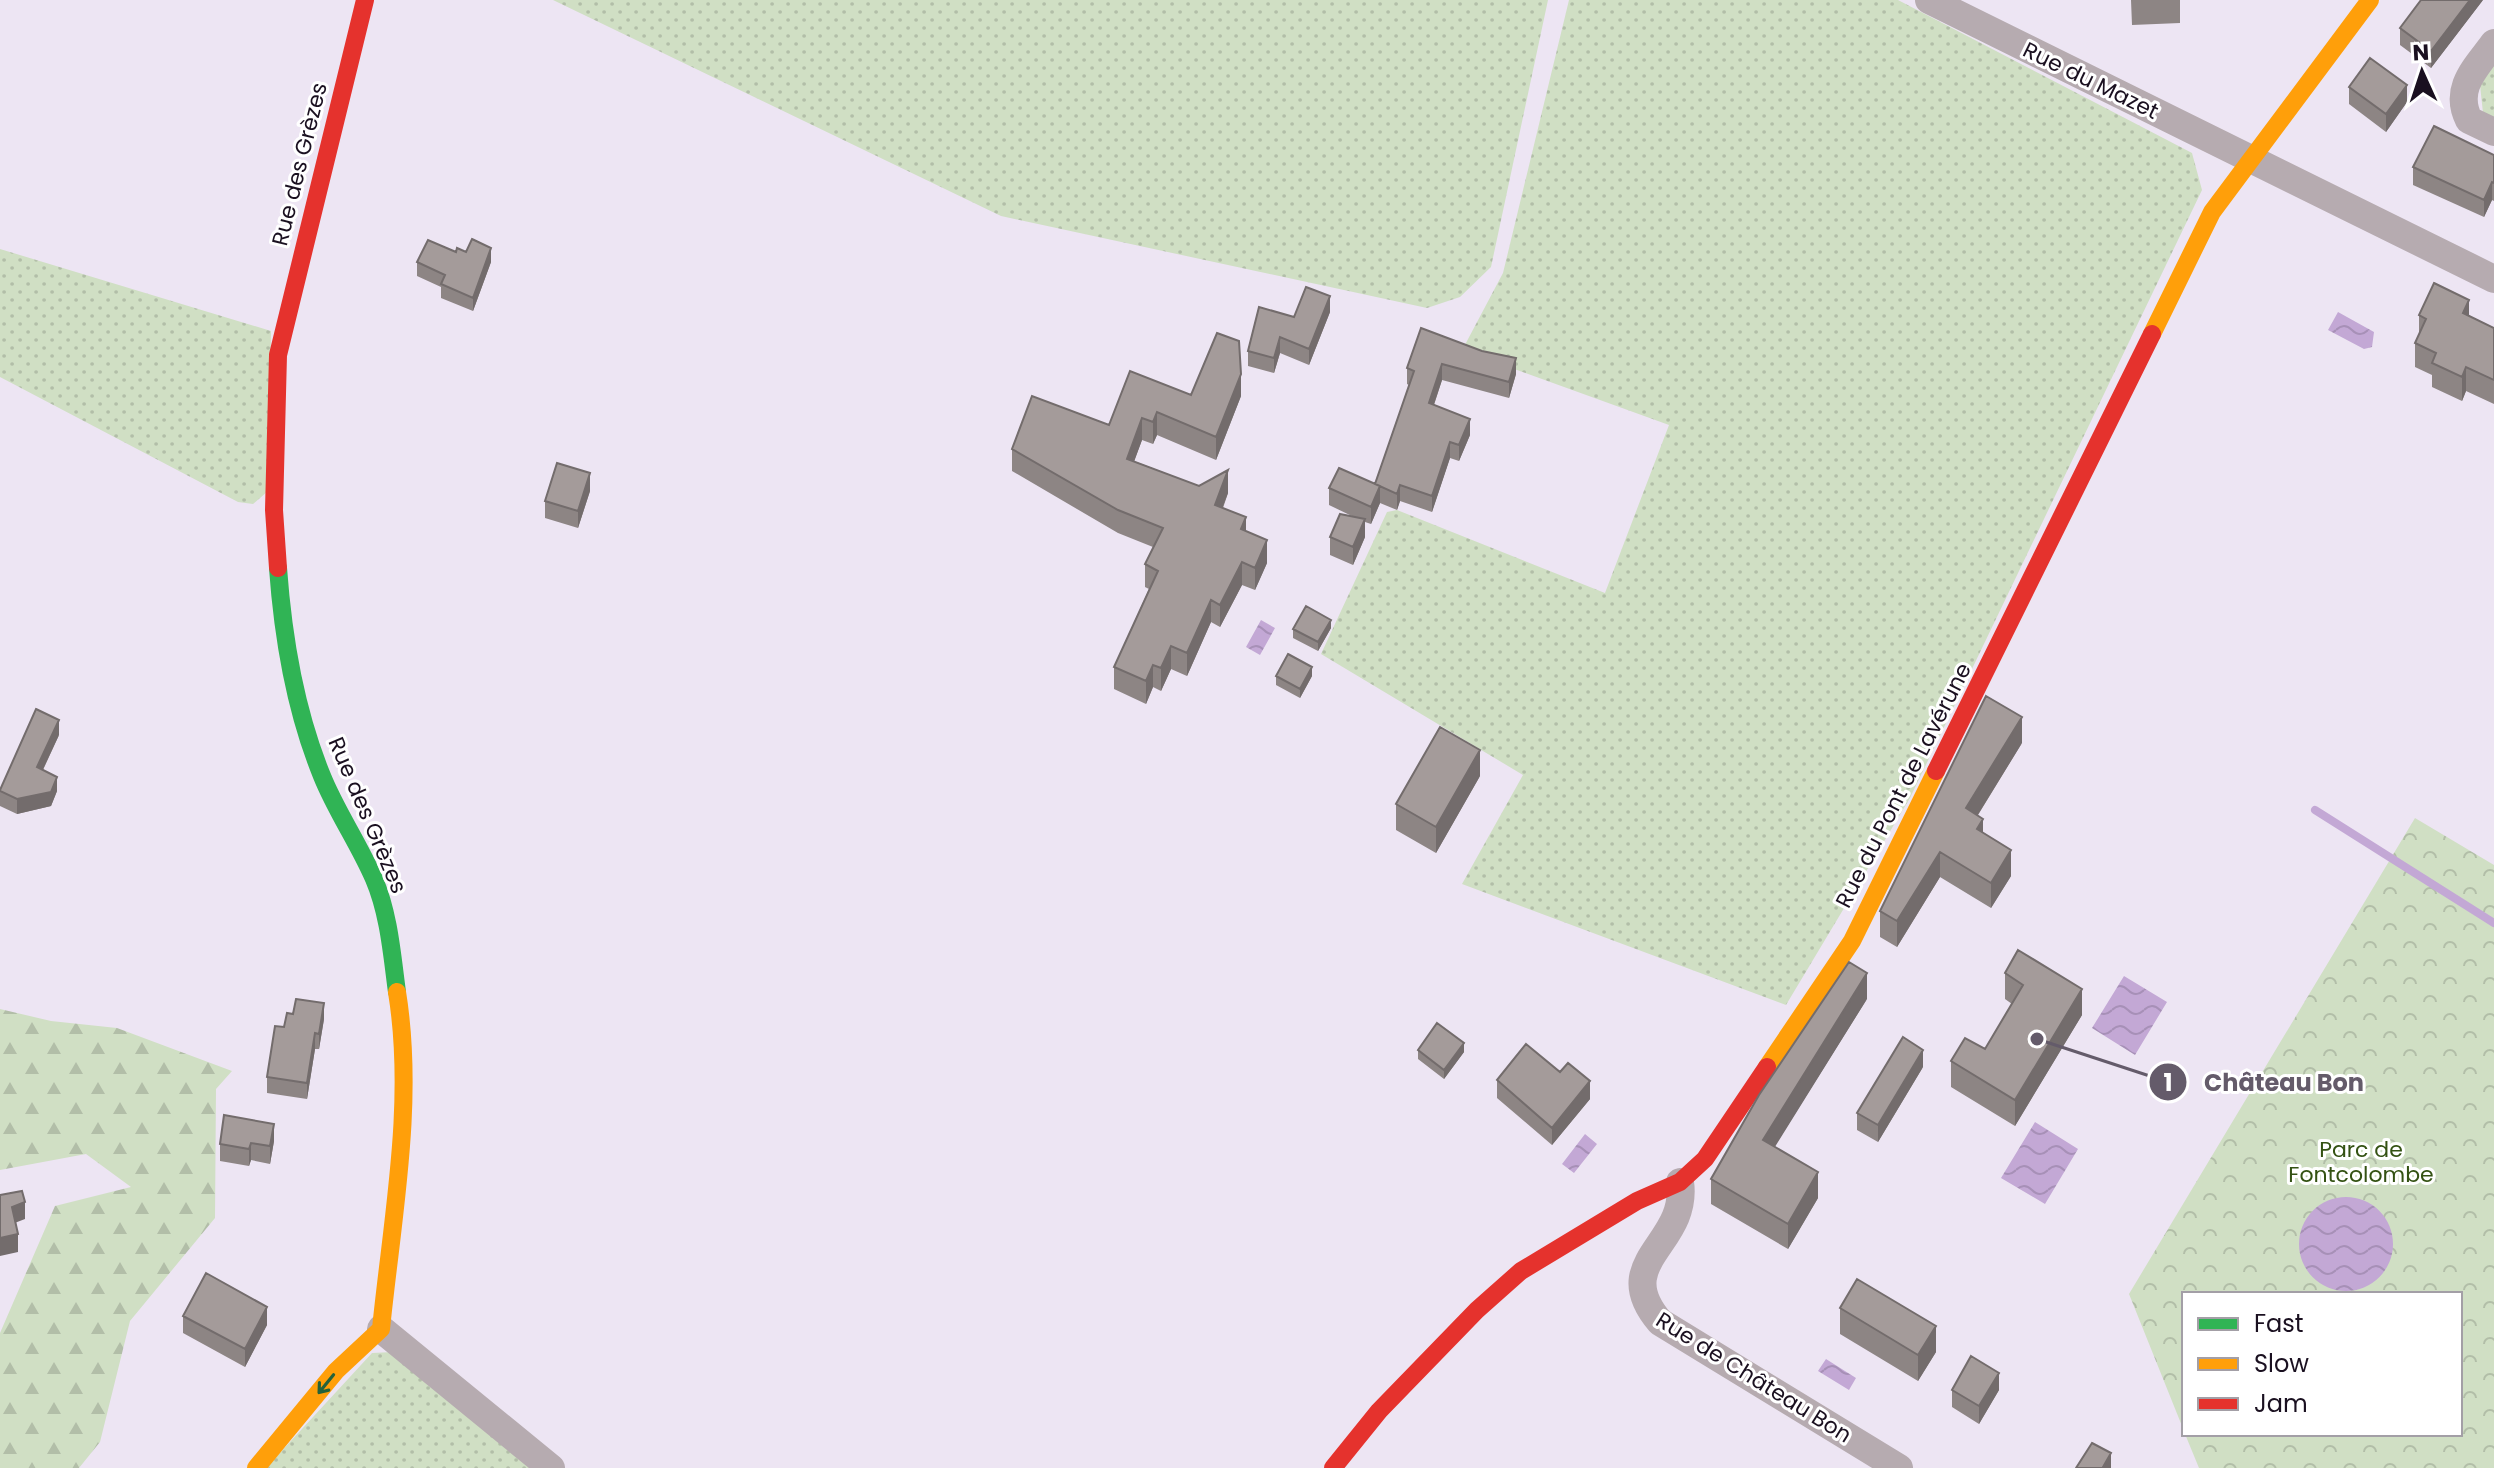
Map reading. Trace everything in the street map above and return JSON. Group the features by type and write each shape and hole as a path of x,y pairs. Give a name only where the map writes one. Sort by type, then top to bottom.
{"street":[{"name":"Rue des Grèzes","path":"365,0 278,355 274,510 281,615 295,692 322,776 375,881 386,920 402,1021 402,1125 381,1329"},
{"name":"Rue du Mazet","path":"1929,0 2494,279"},
{"name":"Rue du Pont de Lavérune","path":"1333,1468 1379,1411 1477,1310 1521,1271 1637,1201 1680,1182 1705,1159 1852,941 2212,212 2370,0"},
{"path":"2494,43 2466,80 2462,102 2469,120 2494,132"},
{"name":"Rue de Château Bon","path":"1680,1182 1683,1199 1640,1280 1644,1304 1660,1322 1899,1468"},
{"path":"256,1468 336,1371 381,1329 551,1468"}],"green space":[{"path":"553,0 1548,0 1491,267 1460,297 1427,308 1001,216"},
{"path":"1569,0 1898,0 2192,153 2202,190 1910,798 1786,1005 1462,884 1523,775 1321,654 1387,512 1397,510 1605,593 1669,425 1517,370 1458,358 1503,273"},
{"path":"2494,63 2494,121 2483,113 2480,85"},
{"path":"0,249 271,331 268,491 253,504 238,502 0,377"},
{"name":"Parc de Fontcolombe","path":"2415,818 2494,865 2494,1468 2199,1468 2186,1436 2462,1436 2462,1292 2182,1292 2182,1426 2129,1294"},
{"path":"0,1009 51,1021 117,1028 232,1071 216,1089 215,1218 130,1321 100,1442 79,1468 0,1468 0,1333 55,1206 131,1187 86,1154 0,1170"},
{"path":"393,1352 541,1468 266,1468 372,1353"}],"water":[{"path":"2338,312 2374,332 2372,347 2364,349 2328,330"},
{"path":"1261,620 1275,628 1260,655 1246,647"},
{"path":"2124,976 2167,1002 2135,1055 2092,1028"},
{"path":"2035,1122 2078,1149 2045,1204 2001,1178"},
{"path":"1585,1134 1597,1144 1574,1173 1562,1164"},
{"path":"2346,1197 2364,1201 2379,1211 2389,1226 2393,1244 2389,1262 2379,1277 2364,1287 2346,1291 2328,1287 2313,1277 2303,1262 2299,1244 2303,1226 2313,1211 2328,1201"},
{"path":"1826,1359 1856,1378 1849,1390 1818,1371"}],"building":[{"path":"2421,0 2470,0 2431,51 2400,28"},
{"path":"2370,58 2407,85 2386,114 2349,87"},
{"path":"2434,126 2494,155 2494,183 2484,200 2413,167"},
{"path":"472,239 491,248 473,298 441,284 445,275 417,262 428,240 456,252 457,248 466,252"},
{"path":"2434,283 2469,300 2463,313 2494,328 2494,380 2466,367 2462,377 2432,363 2436,353 2415,343 2426,319 2419,315"},
{"path":"1306,287 1330,296 1309,349 1280,337 1274,358 1248,351 1259,307 1294,317"},
{"path":"1421,328 1482,351 1516,358 1509,382 1442,364 1429,403 1470,419 1459,445 1450,442 1432,496 1400,485 1397,494 1375,484 1414,371 1407,368"},
{"path":"1217,333 1239,341 1241,374 1216,437 1157,412 1153,422 1142,418 1127,459 1199,486 1228,470 1215,505 1246,517 1241,529 1267,540 1255,568 1242,562 1220,605 1211,600 1187,653 1171,646 1161,668 1153,665 1146,681 1114,667 1158,571 1145,564 1163,528 1118,510 1012,449 1032,396 1109,425 1130,371 1191,395"},
{"path":"557,463 590,473 578,511 545,501"},
{"path":"1339,468 1380,486 1371,507 1329,488"},
{"path":"1340,514 1365,519 1353,547 1330,537"},
{"path":"1306,606 1331,620 1318,642 1293,629"},
{"path":"1288,654 1312,667 1300,689 1276,676"},
{"path":"1986,696 2022,717 1966,808 1983,819 1977,829 2011,850 1991,883 1940,852 1897,921 1880,911"},
{"path":"36,709 59,720 37,767 57,777 51,792 17,799 0,790"},
{"path":"1440,727 1480,750 1436,827 1396,804"},
{"path":"2018,950 2082,989 2015,1100 1951,1061 1965,1038 1985,1049 2023,985 2005,973"},
{"path":"1849,962 1867,973 1763,1140 1818,1172 1788,1224 1711,1179 1759,1095"},
{"path":"296,999 324,1003 319,1034 315,1033 307,1083 267,1077 275,1026 284,1027 287,1013 293,1014"},
{"path":"1437,1023 1464,1043 1444,1070 1418,1050"},
{"path":"1903,1037 1923,1050 1878,1125 1857,1113"},
{"path":"1526,1044 1560,1072 1568,1063 1590,1081 1552,1128 1497,1080"},
{"path":"224,1115 274,1124 270,1146 251,1143 249,1149 220,1144"},
{"path":"22,1191 25,1202 12,1207 18,1234 0,1238 0,1195"},
{"path":"206,1273 267,1307 245,1349 183,1316"},
{"path":"1857,1279 1936,1326 1918,1355 1840,1308"},
{"path":"1971,1356 1999,1373 1979,1406 1952,1390"},
{"path":"2092,1443 2111,1453 2104,1468 2076,1468"}],"waterway":[{"path":"2315,810 2494,923"}],"traffic: fast":[{"path":"278,568 287,647 304,726 328,789 379,892 397,992"}],"traffic: slow":[{"path":"2152,334 2212,212 2370,0"},
{"path":"1767,1067 1852,941 1936,771"},
{"path":"256,1468 336,1371 381,1329 403,1118 404,1076 397,992"}],"traffic: jam":[{"path":"278,568 274,510 278,355 365,0"},
{"path":"1936,771 2152,334"},
{"path":"1333,1468 1379,1411 1477,1310 1521,1271 1637,1201 1680,1182 1705,1159 1767,1067"}],"place":[{"name":"Château Bon","path":"2037,1039"}]}
